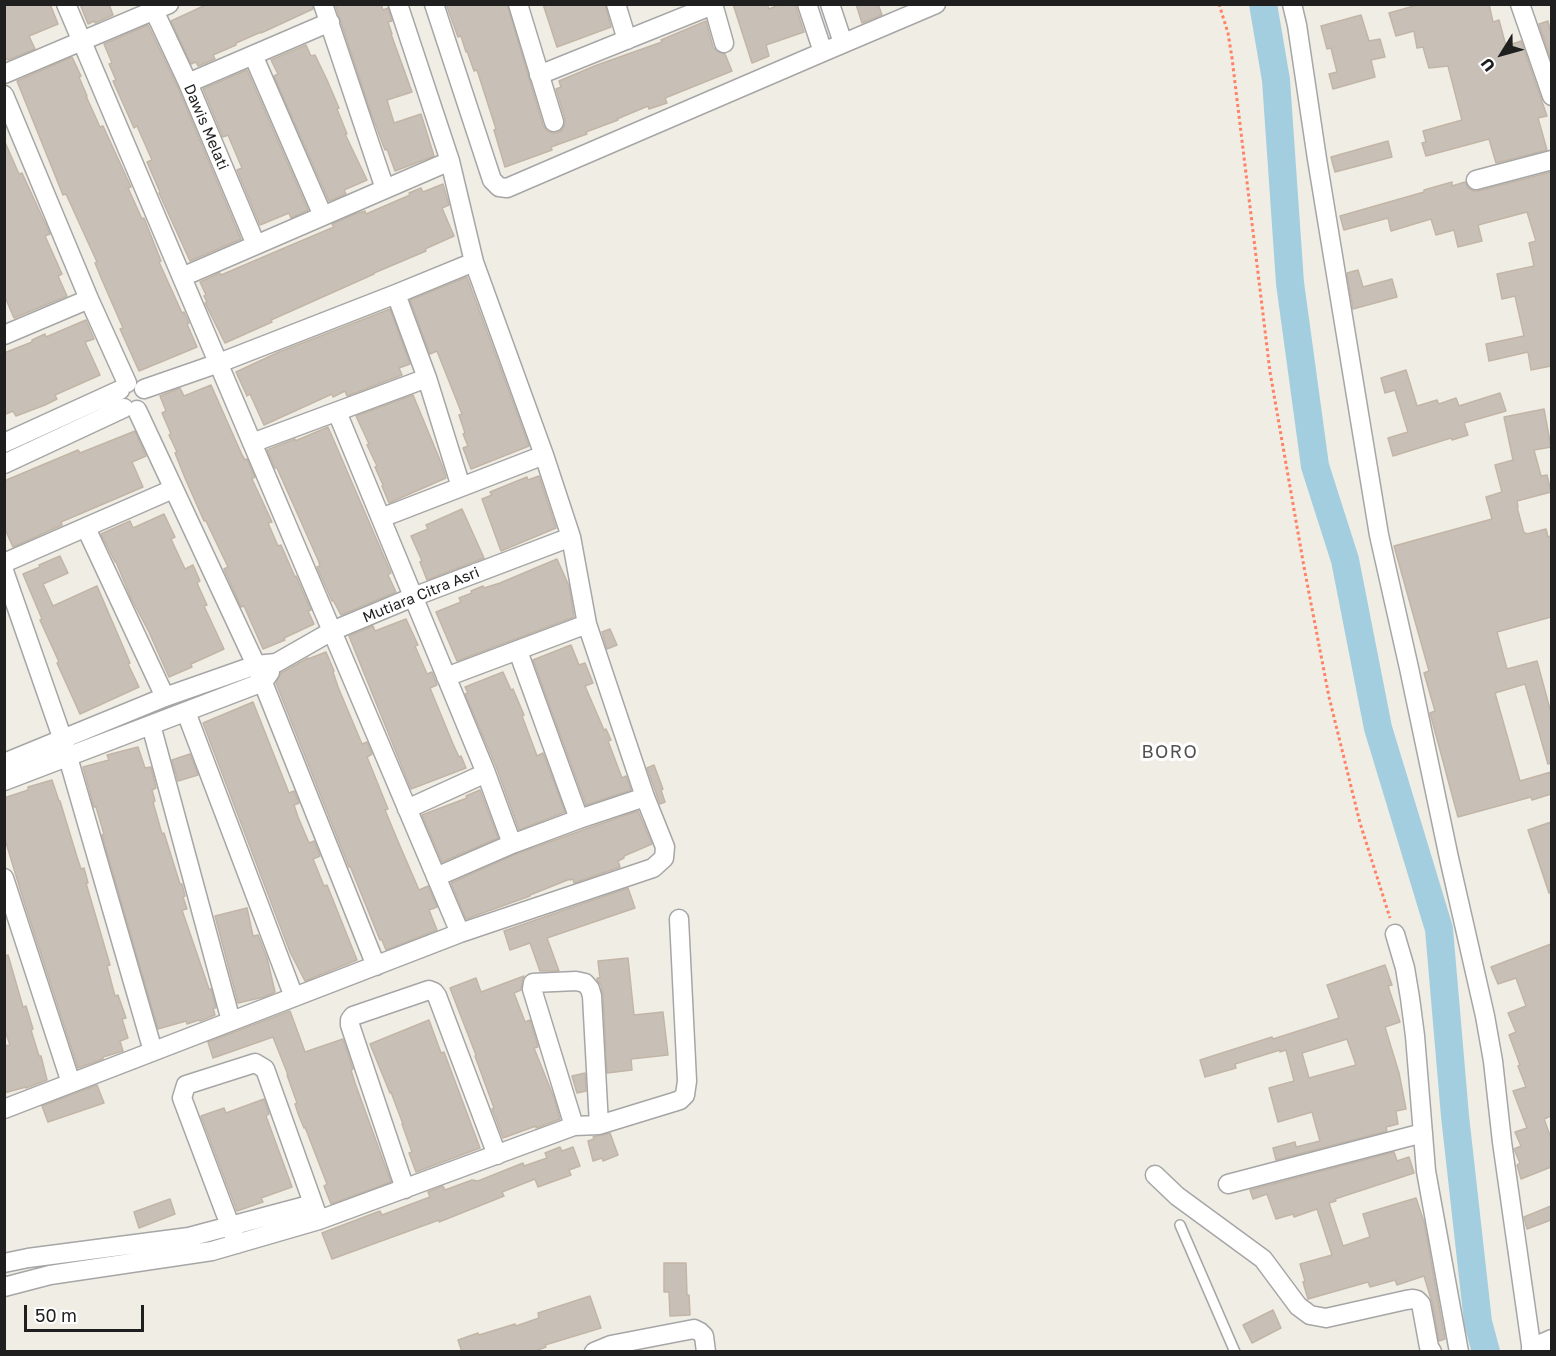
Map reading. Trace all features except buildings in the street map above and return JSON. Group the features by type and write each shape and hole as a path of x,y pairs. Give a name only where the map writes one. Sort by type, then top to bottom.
{"street":[{"path":"66,4 460,933"},
{"path":"323,4 385,189"},
{"path":"4,1109 460,933 653,868 664,858 665,847 645,796 587,624 570,537 544,455 474,262 450,161 398,4"},
{"path":"434,4 492,180 499,186 507,188 936,4"},
{"path":"518,4 554,122"},
{"path":"616,4 627,40"},
{"path":"807,4 823,52"},
{"path":"830,4 843,43"},
{"path":"1292,4 1379,535 1410,668 1493,1061 1531,1350 1551,1340"},
{"path":"1520,4 1551,96"},
{"path":"539,75 713,5 724,43"},
{"path":"4,74 158,7"},
{"name":"Dawis Melati","path":"158,7 256,245"},
{"path":"188,83 330,22"},
{"path":"253,55 323,216"},
{"path":"4,95 130,396 256,665 376,966"},
{"path":"1476,180 1551,160"},
{"path":"182,277 450,161"},
{"path":"4,443 219,363 474,262"},
{"path":"396,294 427,378 461,487"},
{"path":"4,335 89,299"},
{"path":"252,443 427,378"},
{"path":"4,464 130,396"},
{"path":"337,412 486,773 512,844"},
{"path":"381,518 544,455"},
{"path":"4,563 173,489"},
{"path":"86,528 165,697"},
{"name":"Mutiara Citra Asri","path":"4,781 165,697 256,665 276,663 332,631 413,597 570,537"},
{"path":"4,571 65,748 153,1051"},
{"path":"446,677 587,624"},
{"path":"518,651 579,819"},
{"name":"Mutiara Citra Asri","path":"4,764 151,725 263,682 276,663"},
{"path":"186,712 294,997"},
{"path":"151,725 231,1021"},
{"path":"407,809 486,773"},
{"path":"436,876 512,844 645,796"},
{"path":"4,878 72,1083"},
{"path":"4,1263 189,1237 230,1226 316,1212 405,1189 574,1126 599,1125 675,1102 686,1092 679,919"},
{"path":"1395,934 1405,968 1415,1036 1426,1171 1459,1352"},
{"path":"574,1126 532,989 533,983 576,981 585,983 590,989 599,1125"},
{"path":"405,1189 350,1025 353,1016 429,990 434,992 497,1155"},
{"path":"237,1244 182,1098 186,1084 255,1063 265,1070 316,1212"},
{"path":"1228,1184 1423,1133"},
{"path":"1155,1174 1177,1196 1263,1259 1298,1306 1310,1315 1326,1318 1406,1300 1417,1300 1421,1304 1429,1347 1432,1352"},
{"path":"4,1287 50,1275 212,1251 237,1244 316,1212"},
{"path":"594,1352 611,1346 693,1329 704,1336 706,1352"}],"lane":[{"path":"1180,1225 1235,1352"}],"path":[{"path":"1219,4 1233,58 1270,372 1304,567 1329,697 1360,823 1395,934"}],"waterway":[{"path":"1263,4 1276,80 1290,283 1315,466 1345,560 1378,728 1439,929 1455,1116 1478,1322 1486,1352"}],"district":[{"name":"BORO","path":"1170,752"}]}
